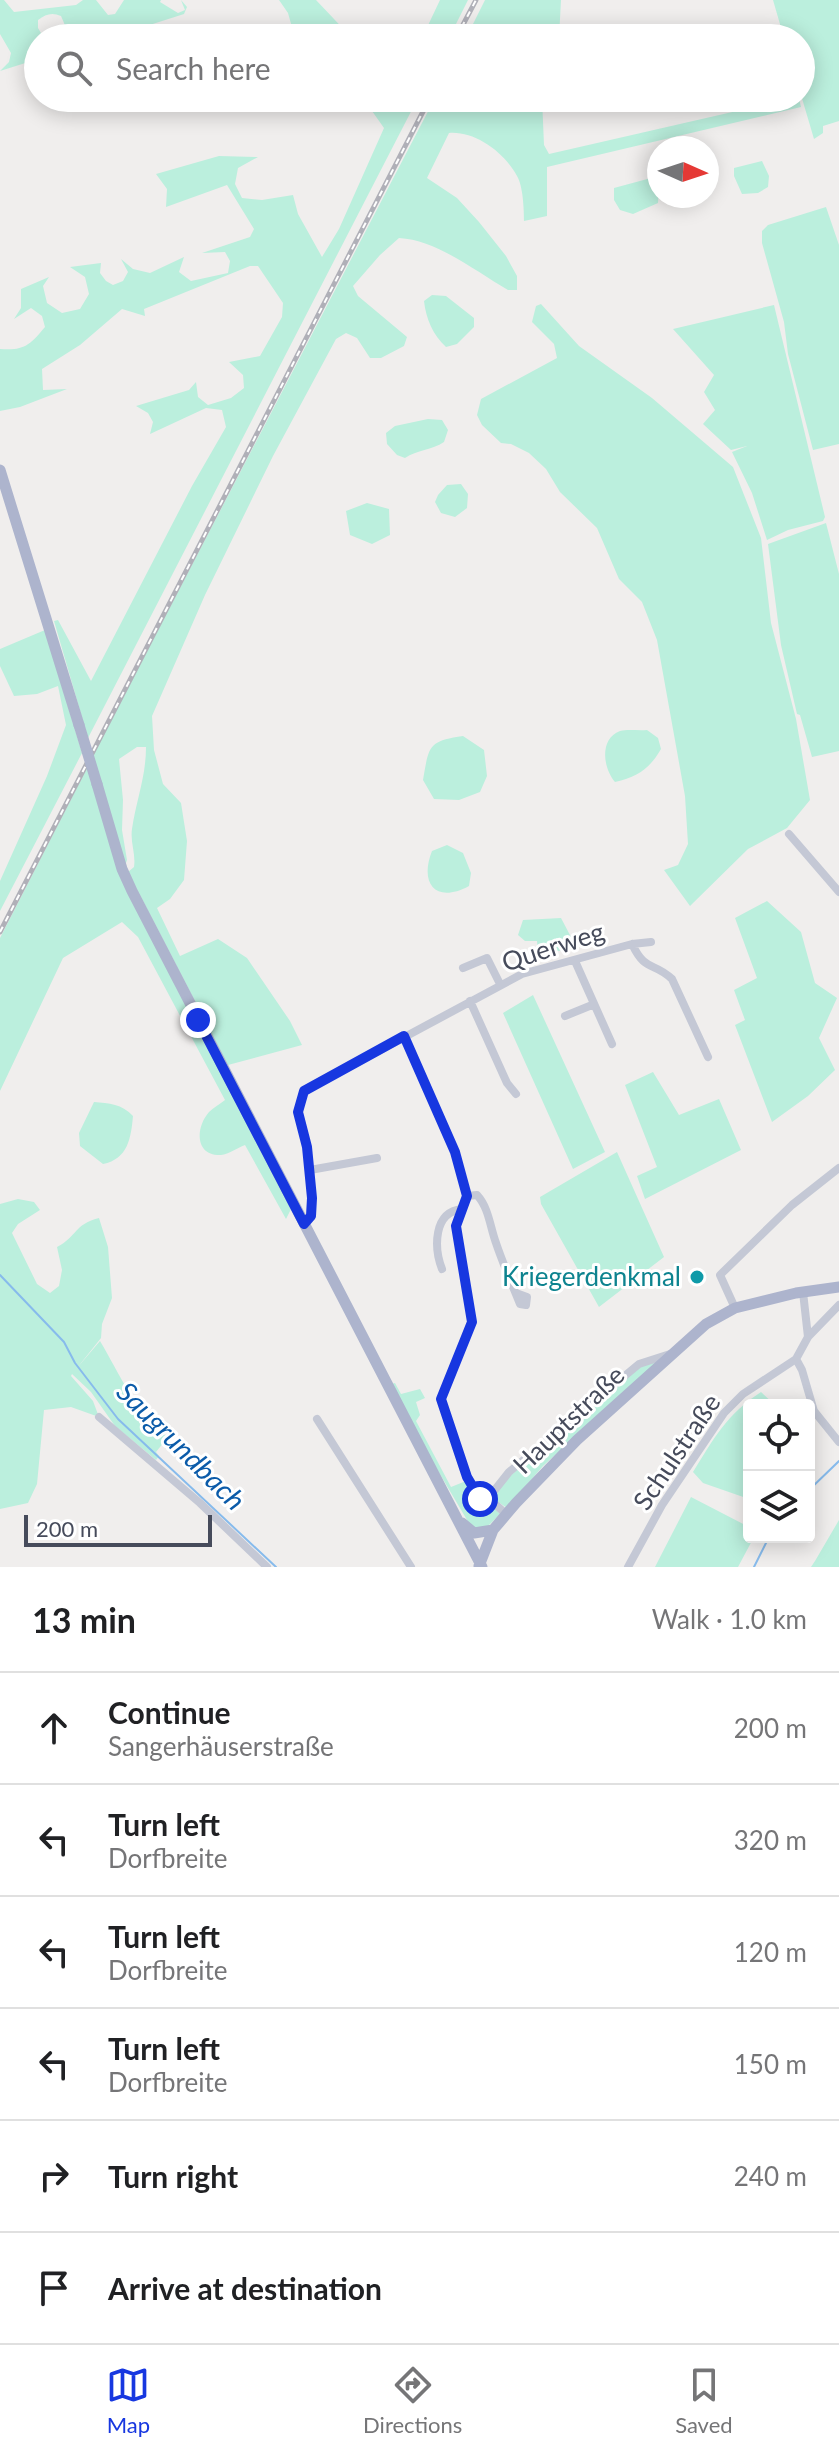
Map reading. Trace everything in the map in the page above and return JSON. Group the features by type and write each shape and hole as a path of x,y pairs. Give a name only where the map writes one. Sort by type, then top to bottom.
{"main road":[{"path":"0,470 128,885 480,1566"},
{"name":"Hauptstraße","path":"480,1566 493,1530 506,1514 577,1440 671,1353 713,1319 735,1308 839,1287"},
{"path":"454,1513 474,1533 493,1530"}],"street":[{"path":"789,834 839,892"},
{"name":"Querweg","path":"304,1224 311,1213 310,1170 298,1112 304,1091 522,974 632,944 651,942"},
{"path":"632,944 643,963 672,979 708,1057"},
{"path":"463,968 487,958 500,984"},
{"path":"575,961 612,1044"},
{"path":"470,1001 507,1083 516,1094"},
{"path":"565,1016 592,1005"},
{"path":"404,1036 455,1152 467,1196 456,1226 472,1322 441,1399 467,1477 477,1497 506,1514"},
{"path":"310,1170 377,1158"},
{"path":"735,1308 720,1275 792,1205 839,1168"},
{"path":"467,1196 477,1195 481,1200 516,1293"},
{"path":"442,1269 437,1256 439,1227 453,1211 462,1209"},
{"path":"803,1292 808,1337"},
{"name":"Schulstraße","path":"628,1567 669,1493 724,1413 743,1394 796,1359 808,1337 839,1305"},
{"name":"Hauptstraße","path":"486,1501 509,1472 639,1364 671,1353"},
{"path":"796,1359 814,1411 839,1442"},
{"path":"99,1417 200,1503 267,1567"},
{"path":"317,1419 411,1567"}],"green space":[{"path":"0,0 4,0 14,12 76,5 83,0 96,0 108,15 115,14 124,0 161,0 178,13 185,10 181,0 187,7 184,14 153,24 64,24 61,16 46,15 38,20 38,24 24,24 24,63 0,71 9,62 11,53 0,34"},
{"path":"279,0 316,0 339,24 291,24"},
{"path":"440,0 468,0 456,24 429,24"},
{"path":"485,0 561,0 560,24 473,24"},
{"path":"773,0 839,0 839,121 823,126 823,133 814,139 806,112 815,112 815,24 780,24"},
{"path":"373,112 411,112 88,738 54,621 58,620 91,681 226,427 222,410 206,408 150,434 153,422 148,413 136,406 189,390 196,382 198,397 208,405 231,398 244,388 243,375 229,362 260,356 282,317 283,303 258,266 250,266 144,309 145,316 122,309 80,345 42,369 43,390 67,389 20,407 0,411 0,349 26,346 45,327 42,316 31,308 14,319 21,308 21,289 49,277 43,286 47,303 62,313 80,309 89,294 85,277 70,267 101,263 100,273 113,285 123,281 128,272 121,259 133,269 150,273 184,257 179,272 191,281 228,273 230,261 225,252 202,253 250,237 254,229 227,185 166,207 167,189 156,174 219,156 258,157 238,168 235,184 242,198 262,200 293,195 298,214 322,257 339,229 384,128"},
{"path":"428,112 543,112 544,145 549,154 733,112 780,112 678,136 647,136 647,143 547,167 547,216 524,221 519,180 505,159 479,139 449,133 427,178 457,198 479,222 506,256 517,276 517,290 508,290 441,250 399,238 353,286 358,296 407,337 404,346 381,358 370,358 357,338 346,333 336,339 273,456 205,595 152,716 154,750 163,784 181,803 187,841 184,880 170,899 157,908 180,956 218,939 247,958 290,1021 302,1045 228,1065 128,872 134,867 132,829 146,747 137,747 119,759 125,866 93,755"},
{"path":"762,161 769,176 768,187 758,193 742,194 734,168"},
{"path":"647,179 647,208 633,214 620,210 614,200 614,188"},
{"path":"826,207 839,245 839,444 813,450 788,354 784,322 762,243 762,231 768,225"},
{"path":"432,295 446,296 474,318 474,327 457,344 446,347 431,326 424,301"},
{"path":"541,304 579,346 652,398 733,467 761,538 771,623 796,719 810,800 787,828 748,849 690,906 664,870 678,865 688,844 685,796 657,640 642,602 619,579 597,528 560,492 546,469 529,453 511,444 501,443 482,425 477,415 481,399 557,358 554,344 532,322 536,306"},
{"path":"774,305 825,517 823,521 788,530 767,540 752,493 732,452 747,446 731,450 703,424 715,410 704,392 714,375 673,329"},
{"path":"428,419 442,420 448,430 444,442 405,458 397,455 387,444 386,433 395,426"},
{"path":"461,484 468,494 467,508 455,517 441,513 435,502 438,495 447,485"},
{"path":"367,503 389,509 390,535 372,544 350,535 346,511"},
{"path":"826,523 839,574 839,751 812,757 800,715 797,714 781,645 768,544"},
{"path":"45,630 82,753 0,911 0,881 66,725 58,686 37,694 14,696 0,666 0,649"},
{"path":"647,730 658,738 661,749 642,771 615,782 606,762 609,740 620,731"},
{"path":"463,736 484,750 487,776 480,792 459,800 434,799 423,780 429,752 443,740"},
{"path":"87,768 121,878 292,1207 286,1219 245,1145 221,1155 212,1154 202,1146 200,1133 204,1118 225,1100 138,937 122,922 63,958 0,1091 0,938"},
{"path":"447,845 463,853 471,873 469,886 447,893 433,888 428,873 432,851"},
{"path":"767,901 801,932 815,983 837,998 819,1038 835,1070 808,1096 772,1122 735,1025 745,1020 734,990 757,978 735,918"},
{"path":"561,918 572,945 565,950 538,954 537,941 525,941 518,935 523,920"},
{"path":"533,995 605,1152 573,1169 503,1013"},
{"path":"653,1072 679,1115 719,1099 741,1150 645,1199 637,1176 657,1167 625,1085"},
{"path":"94,1102 120,1107 133,1116 127,1146 118,1157 103,1164 80,1146 79,1133"},
{"path":"617,1152 664,1257 599,1307 541,1204 540,1197"},
{"path":"18,1199 34,1202 40,1210 18,1224 12,1233 37,1284 50,1293 59,1286 62,1270 57,1247 84,1224 99,1218 108,1247 112,1298 102,1324 101,1338 77,1368 100,1341 139,1407 168,1437 156,1452 159,1456 156,1460 115,1426 91,1392 72,1374 93,1401 99,1417 71,1407 44,1410 37,1484 28,1503 0,1509 0,1204"},
{"path":"659,1360 543,1466 507,1508 491,1497 510,1476 640,1365"},
{"path":"395,1383 401,1394 420,1389 425,1398 416,1402 420,1415 416,1421 451,1487 466,1481 500,1514 488,1526 479,1530 470,1525 418,1437 391,1384"},
{"path":"761,1392 769,1399 750,1399"},
{"path":"743,1406 743,1497 703,1483 693,1472 730,1418"},
{"path":"691,1497 743,1524 743,1543 751,1543 738,1567 655,1567"},
{"path":"839,1520 839,1567 811,1567 815,1561"}],"waterway":[{"name":"Saugrundbach","path":"0,1275 64,1342 75,1363 118,1419 276,1567"},
{"path":"815,1484 839,1461"},
{"path":"754,1567 766,1543"}],"railway":[{"path":"463,24 476,0"},
{"path":"0,932 423,112"}],"place":[{"name":"Kriegerdenkmal","path":"697,1277"}],"route":[{"path":"198,1020 304,1224 311,1216 312,1198 307,1147 298,1112 304,1091 404,1036 455,1152 467,1196 456,1226 472,1322 441,1399 467,1477 480,1499"}]}
